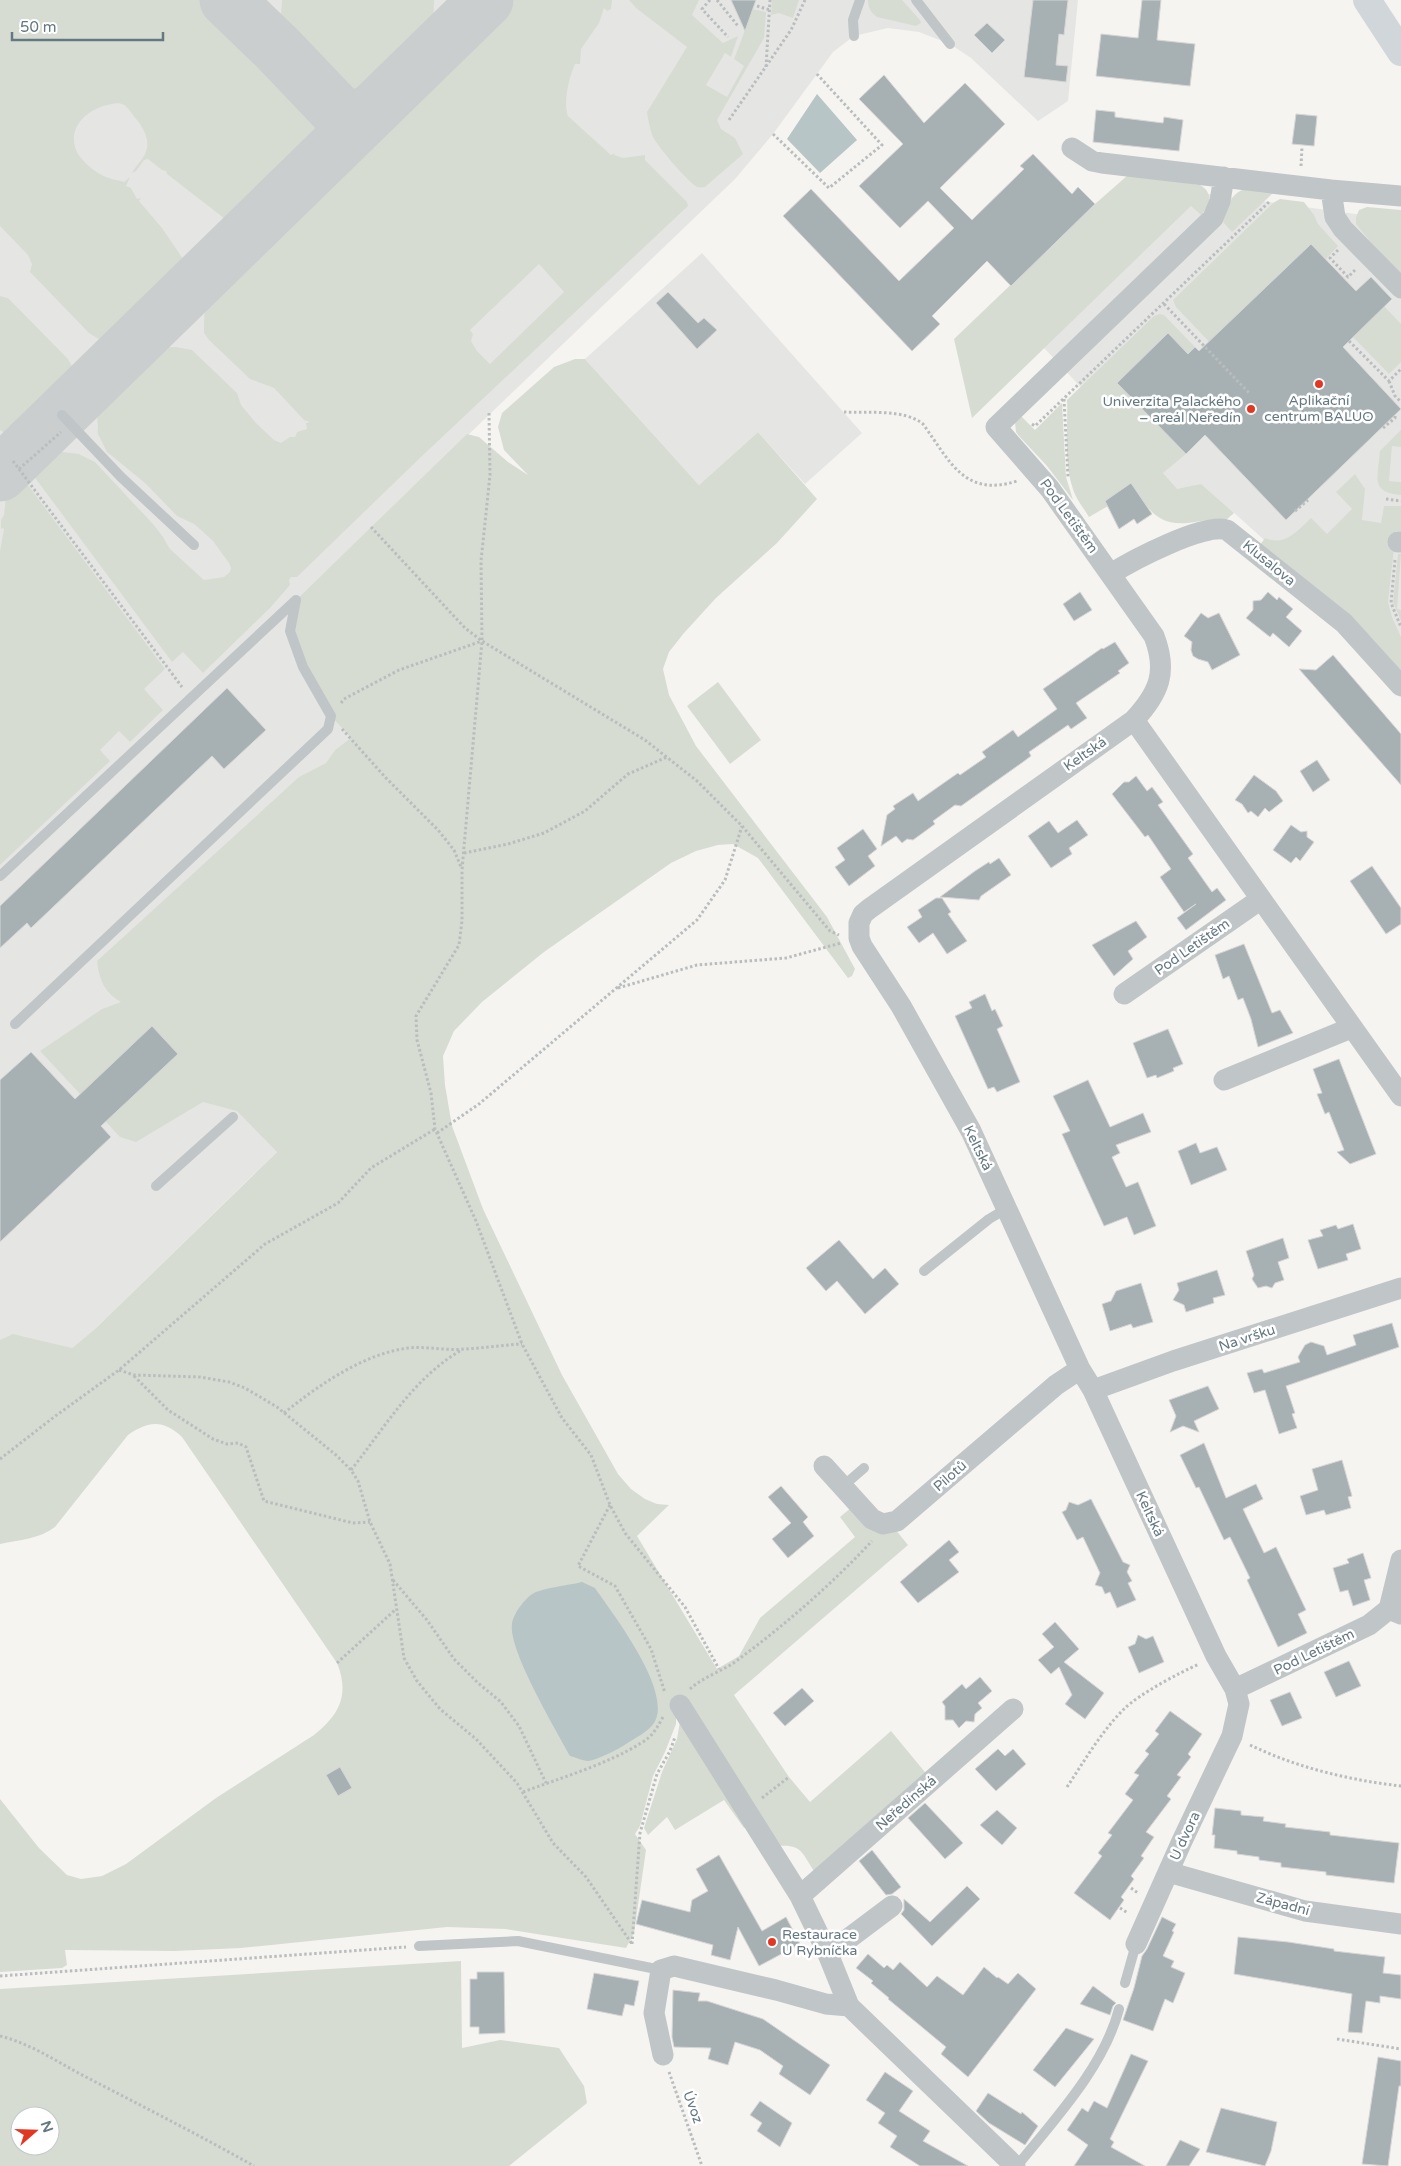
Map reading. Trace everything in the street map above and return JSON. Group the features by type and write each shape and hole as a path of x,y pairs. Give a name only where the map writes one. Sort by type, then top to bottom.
{"main road":[{"path":"1367,0 1401,52"}],"street":[{"path":"1072,148 1092,161 1102,164 1401,196"},
{"name":"Pod Letištěm","path":"1134,720 1146,706 1159,684 1161,658 1154,636 1038,474 996,427 1212,218 1220,201 1224,177"},
{"path":"1331,190 1335,217 1343,230 1401,288"},
{"name":"Klusalova","path":"1111,574 1154,550 1214,528 1227,530 1344,623 1401,686"},
{"path":"1134,720 1401,1096"},
{"name":"Keltská","path":"1134,720 869,909 859,923 858,938 901,1006 970,1131 1216,1656 1235,1689"},
{"name":"Pod Letištěm","path":"1124,994 1261,899"},
{"path":"1224,1080 1351,1028"},
{"name":"Na vršku","path":"1093,1390 1173,1361 1401,1288"},
{"name":"Pilotů","path":"883,1524 892,1523 904,1517 1056,1385 1080,1369"},
{"path":"824,1466 865,1514 883,1524"},
{"name":"Pod Letištěm","path":"1235,1689 1395,1612 1401,1560"},
{"name":"U dvora","path":"1136,1944 1232,1736 1239,1704 1235,1689"},
{"path":"672,1709 746,1811 800,1896 828,1954 849,2006 1016,2166"},
{"name":"Neředínská","path":"800,1896 1013,1709"},
{"name":"Západní","path":"1168,1872 1305,1911 1401,1924"},
{"path":"828,1954 892,1906"},
{"path":"663,2055 654,2013 661,1970 674,1966 826,2004 849,2006"}],"lane":[{"path":"854,36 854,20 860,0"},
{"path":"916,0 950,44"},
{"path":"62,415 121,477 194,545"},
{"path":"0,876 296,600 290,631 304,667 331,716 328,729 15,1024"},
{"path":"156,1186 233,1117"},
{"path":"924,1271 989,1219 1006,1209"},
{"path":"842,1487 864,1468"},
{"path":"419,1946 518,1941 661,1970"},
{"name":"U dvora","path":"1126,1983 1136,1944"},
{"path":"1016,2166 1083,2082 1114,2027 1119,2009"}],"path":[{"path":"710,0 702,9 728,37"},
{"path":"717,0 738,26"},
{"path":"766,67 770,0"},
{"path":"729,120 791,30 805,0"},
{"path":"757,6 770,10"},
{"path":"773,134 829,188 882,144 816,73"},
{"path":"1300,174 1302,147"},
{"path":"1032,424 1035,426 1064,399 1273,198"},
{"path":"1342,246 1330,258 1348,277 1361,265"},
{"path":"1164,304 1250,394"},
{"path":"1349,340 1389,381 1395,396 1401,402"},
{"path":"1389,381 1401,369"},
{"path":"1064,399 1066,457 1070,484"},
{"path":"844,412 901,415 916,419 923,424 956,470 971,482 977,484 1005,485 1038,474"},
{"path":"489,413 490,475 481,561 482,641 462,870 462,921 459,945 416,1016 417,1040 431,1093 434,1128 476,1221 522,1344 562,1418 590,1455 610,1505 625,1533 685,1607 719,1669"},
{"path":"1383,428 1395,415"},
{"path":"19,469 71,424"},
{"path":"14,461 190,698"},
{"path":"1295,511 1308,500"},
{"path":"1386,500 1401,501"},
{"path":"371,527 465,628 482,641 645,740 667,757 697,781 742,826 830,931 858,938"},
{"path":"1398,545 1391,603 1401,627"},
{"path":"462,870 454,850 438,830 386,778 331,716 344,699 399,670 482,641"},
{"path":"464,852 508,844 544,832 585,811 628,774 667,757"},
{"path":"437,1133 479,1104 698,920 725,880 742,826"},
{"path":"616,989 697,965 786,958 858,938"},
{"path":"0,1459 118,1370 266,1244 338,1203 370,1168 434,1128"},
{"path":"284,1413 330,1380 372,1358 407,1348 464,1349 522,1344"},
{"path":"351,1470 412,1389 442,1362 464,1349"},
{"path":"118,1370 134,1375 200,1377 229,1382 245,1388 284,1413 336,1455 351,1470 358,1481 370,1522 390,1564 404,1658 426,1695 476,1740 517,1783 553,1844 586,1877 632,1944 640,1832 657,1774 670,1751 678,1726 665,1694 651,1649 615,1586 578,1566 610,1505"},
{"path":"134,1375 168,1410 213,1439 227,1444 238,1443 246,1447 264,1501 353,1523 370,1522"},
{"path":"522,1792 610,1758 642,1743 655,1732 690,1688 719,1669 728,1667 766,1639 858,1557 873,1540 883,1524"},
{"path":"392,1580 427,1620 454,1659 478,1683 501,1702 519,1726 546,1783"},
{"path":"337,1663 396,1610"},
{"path":"1067,1787 1107,1727 1125,1707 1179,1673 1216,1656"},
{"path":"1232,1736 1272,1756 1333,1776 1401,1786"},
{"path":"746,1811 789,1777"},
{"path":"0,1976 419,1946"},
{"path":"0,2036 42,2051 64,2066 201,2136 254,2166"},
{"path":"1337,2040 1401,2049"},
{"name":"Úvoz","path":"663,2055 702,2166"}],"shaded area":[{"path":"0,0 1078,0 1068,101 1038,121 971,58 950,44 919,32 888,28 854,36 833,52 773,134 735,179 296,600 331,715 386,778 416,1016 96,1328 0,1408"},
{"path":"0,0 202,0 313,109 330,138 238,229 167,174 166,171 148,159 144,160 136,171 132,173 145,155 147,141 141,126 124,105 114,103 92,111 85,116 76,128 74,136 74,144 79,156 91,168 111,179 124,182 130,177 126,186 131,188 137,199 141,198 139,201 162,228 190,269 194,271 119,345 105,343 89,333 30,272 32,264 28,255 0,226"},
{"path":"282,0 434,0 433,37 374,96 349,92 338,86 280,29"},
{"path":"502,0 612,0 611,9 607,11 604,8 599,23 581,49 580,64 575,64 566,97 568,116 611,155 615,153 614,155 623,158 645,155 645,160 687,202 688,206 421,457 297,577 291,577 289,580 290,585 270,608 203,673 183,652 172,662 30,471 33,459 40,453 63,452 79,454 95,462 153,524 170,549 204,580 224,577 230,572 229,563 213,541 194,524 177,516 145,483 107,452 98,434 97,408 100,392 145,348 176,347 192,350 237,393 241,405 274,440 281,443 290,437 295,437 297,432 307,429 306,423 310,422 304,420 274,388 250,379 204,333 205,299 209,288","holes":["539,264 564,292 490,364 477,351 471,341 473,334 470,330"]},
{"path":"629,0 699,0 692,15 723,43 738,36 731,57 725,53 706,85 727,97 744,66 734,59 753,9 766,12 764,38 717,120 721,129 735,138 743,154 705,187 697,187 693,184 659,147 652,135 647,112 687,47 636,8"},
{"path":"772,0 799,0 793,18 779,13 771,15"},
{"path":"868,0 902,0 921,23 916,26 877,17 870,10"},
{"path":"817,94 857,140 820,173 787,139"},
{"path":"1128,175 1200,185 1209,195 1207,207 1201,215 1191,206 972,418 954,339 1095,204"},
{"path":"1246,189 1274,192 1232,232 1223,222 1226,211 1236,193"},
{"name":"Univerzita Palackého – areál Neředín","path":"1180,190 1378,217 1401,268 1401,674 1355,622 1232,511 1197,486 1177,490 1030,333"},
{"path":"1280,199 1304,202 1318,224 1338,246 1326,259 1311,244 1221,330 1254,389 1176,307 1173,300 1273,203"},
{"path":"1367,207 1401,210 1401,280 1356,224 1359,210"},
{"path":"702,253 862,433 805,484 758,432 699,485 585,359"},
{"path":"0,296 8,298 68,359 75,372 77,386 23,437 8,435 0,430"},
{"path":"1384,306 1401,324 1401,362 1389,374 1353,337"},
{"path":"1164,315 1195,347 1188,354 1168,333 1118,383 1186,454 1163,473 1177,489 1201,484 1234,513 1226,520 1218,519 1182,523 1163,520 1150,509 1131,483 1105,501 1108,506 1089,517 1073,490 1067,454 1067,400 1154,316"},
{"path":"575,359 585,359 699,485 758,432 817,499 777,543 716,598 684,633 669,652 663,669 669,695 696,746 827,917 855,969 852,976 848,978 758,858 733,844 718,845 696,851 671,863 544,952 482,1002 454,1031 443,1056 445,1085 452,1126 483,1209 562,1375 618,1474 631,1489 645,1499 657,1504 669,1505 637,1536 717,1669 739,1656 760,1618 855,1537 840,1517 852,1507 895,1529 908,1545 734,1695 789,1777 810,1802 891,1731 929,1777 814,1871 797,1848 778,1846 760,1820 744,1828 724,1800 675,1830 667,1817 648,1835 644,1828 662,1772 677,1739 683,1704 676,1706 676,1724 653,1776 640,1826 635,1834 646,1850 634,1933 626,1948 505,1929 447,1927 241,1948 175,1951 65,1950 67,1965 62,1968 0,1972 0,1799 39,1848 67,1875 81,1879 102,1876 126,1864 216,1798 314,1735 336,1712 342,1695 341,1674 337,1663 182,1437 168,1427 155,1424 149,1425 135,1430 128,1435 55,1527 36,1537 0,1544 0,1340 13,1334 72,1348 96,1328 277,1152 237,1111 203,1102 136,1142 120,1137 40,1051 102,1009 121,1002 104,985 99,974 97,961 299,777 326,763 335,750 351,738 331,716 290,631 296,600 467,434 479,437 508,462 528,475 504,450 498,427 502,413 554,367"},
{"path":"1062,403 1066,477 1073,500 1047,466 1016,432 1015,422 1020,415 1035,430"},
{"path":"1401,430 1401,447 1392,446 1389,481 1401,482 1401,495 1384,491 1380,487 1377,476 1380,451"},
{"path":"1355,474 1365,489 1362,520 1381,523 1384,506 1401,506 1401,531 1396,531 1388,602 1401,637 1401,674 1260,545 1265,538 1279,540 1291,536 1311,518 1327,534 1352,509 1336,492"},
{"path":"17,475 19,478 22,477 165,669 144,689 163,710 130,742 119,731 100,750 110,761 0,865 0,551 4,529 1,529 1,520 4,515 7,486"},
{"path":"1398,554 1401,554 1397,609 1401,610 1401,621 1393,602"},
{"path":"718,682 761,740 730,764 687,706"},
{"path":"582,1582 595,1588 638,1653 649,1673 656,1692 658,1709 654,1723 645,1732 623,1746 597,1759 588,1761 570,1756 554,1728 517,1652 512,1624 520,1607 534,1593"},
{"path":"461,1961 462,2048 500,2040 559,2048 584,2086 587,2103 509,2166 0,2166 0,1989"}],"building":[{"path":"731,0 756,0 745,31"},
{"path":"1033,0 1068,0 1064,35 1059,34 1056,65 1068,66 1066,82 1024,77"},
{"path":"1142,0 1161,0 1157,40 1195,44 1190,86 1096,76 1101,34 1138,38"},
{"path":"987,23 1005,40 992,53 974,35"},
{"path":"884,75 924,123 965,83 1005,124 940,188 972,220 1024,169 1020,166 1033,154 1072,194 1078,187 1095,204 1011,286 987,261 932,316 940,324 912,351 783,216 811,189 899,281 954,228 928,201 900,228 859,186 903,144 859,99"},
{"path":"1096,110 1115,112 1115,117 1163,123 1164,117 1183,120 1179,151 1093,142"},
{"path":"1296,114 1317,116 1314,146 1292,144"},
{"name":"Aplikační centrum BALUO","path":"1311,244 1356,291 1371,277 1392,299 1343,347 1401,409 1286,520 1205,435 1186,454 1117,383 1168,333 1188,354 1195,347 1199,351"},
{"path":"668,292 698,323 704,318 717,330 697,349 656,303"},
{"path":"1131,483 1152,514 1137,524 1134,519 1119,529 1105,501"},
{"path":"1080,592 1092,610 1074,621 1063,604"},
{"path":"1268,592 1277,600 1279,597 1293,609 1286,617 1302,631 1289,647 1273,633 1270,637 1246,618 1253,610 1253,601 1261,600"},
{"path":"1201,613 1208,618 1219,613 1240,655 1212,670 1208,662 1193,656 1191,650 1192,642 1184,636"},
{"path":"1115,642 1129,663 1118,671 1120,673 1076,703 1087,718 1071,729 1068,725 1029,752 1031,756 961,806 955,805 933,821 935,824 913,840 907,839 902,843 896,836 881,846 887,815 895,809 893,806 913,793 918,801 958,773 960,775 986,757 982,752 1013,730 1018,737 1057,709 1043,689 1102,648"},
{"path":"1333,655 1401,734 1401,785 1299,669 1316,670"},
{"path":"227,688 266,730 224,769 212,756 31,928 27,923 0,948 0,906"},
{"path":"1317,760 1330,780 1313,792 1300,771"},
{"path":"1254,775 1276,791 1283,801 1269,812 1265,808 1258,817 1251,811 1248,813 1242,804 1235,800"},
{"path":"1136,776 1147,791 1152,787 1163,802 1158,805 1193,854 1188,858 1212,892 1217,888 1226,900 1186,930 1177,918 1196,904 1184,912 1160,877 1171,869 1148,835 1145,837 1112,794 1124,782 1129,782"},
{"path":"1077,820 1088,835 1069,848 1072,854 1051,868 1028,836 1049,821 1058,833"},
{"path":"1291,825 1301,832 1307,831 1307,837 1314,842 1300,861 1296,857 1291,863 1273,850"},
{"path":"863,829 877,849 868,856 875,866 849,886 835,867 845,860 837,848"},
{"path":"999,858 1011,875 981,896 979,900 940,897 975,871"},
{"path":"1372,866 1401,908 1401,924 1386,934 1350,881"},
{"path":"936,898 942,898 951,912 948,914 967,941 947,954 933,933 919,943 907,927 922,917 918,910"},
{"path":"1136,921 1147,937 1128,951 1133,959 1114,976 1092,945"},
{"path":"1244,944 1272,1013 1280,1010 1293,1033 1258,1047 1251,1019 1243,998 1238,1000 1229,976 1223,979 1215,955"},
{"path":"985,994 992,1011 995,1009 1003,1026 997,1029 1020,1082 997,1092 994,1087 988,1089 955,1016 972,1008 969,1002"},
{"path":"152,1026 178,1054 101,1126 111,1137 0,1242 0,1080 31,1052 75,1099"},
{"path":"1168,1029 1183,1064 1173,1068 1174,1071 1157,1078 1156,1075 1147,1078 1133,1043"},
{"path":"1339,1059 1376,1154 1350,1164 1337,1152 1344,1150 1329,1112 1325,1114 1317,1094 1322,1093 1313,1069"},
{"path":"1088,1080 1110,1127 1143,1113 1151,1132 1116,1145 1120,1153 1112,1157 1126,1187 1138,1182 1156,1226 1134,1235 1127,1217 1104,1226 1062,1134 1070,1131 1053,1096"},
{"path":"1196,1143 1200,1153 1217,1147 1227,1170 1191,1185 1178,1151"},
{"path":"1353,1224 1361,1249 1346,1254 1348,1260 1318,1269 1308,1240 1323,1236 1320,1230 1336,1225 1338,1229"},
{"path":"1283,1238 1289,1258 1278,1262 1284,1280 1275,1283 1272,1288 1266,1286 1258,1288 1252,1279 1254,1275 1246,1251"},
{"path":"839,1240 873,1279 885,1268 899,1284 865,1314 837,1281 826,1291 806,1268"},
{"path":"1217,1270 1225,1295 1213,1298 1214,1303 1186,1312 1184,1305 1173,1300 1179,1290 1177,1283"},
{"path":"1141,1283 1153,1322 1133,1328 1131,1324 1110,1331 1102,1304 1111,1301 1116,1291"},
{"path":"1392,1323 1399,1347 1286,1386 1295,1413 1292,1414 1297,1428 1279,1434 1265,1390 1254,1393 1247,1373 1262,1369 1264,1373 1300,1362 1298,1357 1305,1345 1311,1342 1324,1346 1327,1355 1356,1345 1353,1335"},
{"path":"1208,1386 1219,1409 1194,1421 1199,1432 1183,1426 1170,1432 1176,1416 1169,1400"},
{"path":"1204,1443 1226,1498 1256,1484 1263,1499 1243,1509 1264,1553 1276,1547 1306,1610 1298,1614 1307,1633 1278,1647 1247,1580 1250,1578 1230,1537 1224,1540 1199,1487 1196,1488 1180,1455"},
{"path":"1342,1460 1352,1496 1348,1497 1351,1508 1326,1515 1324,1510 1306,1515 1300,1496 1318,1490 1312,1469"},
{"path":"781,1486 808,1517 803,1522 814,1536 788,1558 772,1539 791,1523 768,1497"},
{"path":"1091,1499 1123,1562 1130,1565 1127,1572 1132,1581 1128,1583 1136,1600 1117,1608 1110,1592 1105,1594 1102,1587 1095,1585 1100,1573 1083,1537 1077,1540 1062,1512 1066,1510 1069,1502 1078,1505"},
{"path":"949,1540 959,1552 949,1560 959,1572 918,1603 900,1582"},
{"path":"1363,1553 1371,1578 1364,1580 1370,1600 1353,1606 1348,1590 1340,1592 1333,1568 1349,1563 1347,1559"},
{"path":"1055,1622 1079,1649 1064,1662 1104,1693 1085,1719 1065,1704 1072,1695 1059,1667 1051,1674 1038,1660 1054,1647 1042,1634"},
{"path":"1138,1635 1146,1639 1153,1636 1164,1662 1139,1673 1128,1647 1135,1644"},
{"path":"1349,1661 1361,1686 1336,1697 1324,1672"},
{"path":"980,1677 992,1691 978,1703 982,1708 975,1714 974,1722 966,1721 959,1728 953,1720 945,1720 945,1706 942,1702 962,1684 966,1689"},
{"path":"802,1688 814,1701 785,1726 773,1713"},
{"path":"1290,1692 1302,1718 1282,1726 1270,1700"},
{"path":"1170,1711 1202,1734 1188,1754 1191,1757 1177,1775 1181,1777 1167,1796 1171,1799 1146,1832 1154,1837 1141,1856 1144,1858 1131,1876 1134,1879 1121,1897 1124,1900 1110,1920 1074,1893 1102,1856 1098,1853 1112,1835 1108,1833 1133,1800 1125,1794 1139,1775 1134,1773 1149,1754 1145,1751 1159,1734 1155,1731"},
{"path":"998,1749 1005,1756 1013,1749 1026,1764 996,1791 975,1769"},
{"path":"340,1767 352,1788 338,1796 326,1775"},
{"path":"925,1803 963,1843 945,1859 908,1818"},
{"path":"1215,1808 1241,1811 1241,1815 1264,1817 1263,1821 1286,1824 1285,1827 1330,1832 1330,1835 1399,1843 1394,1883 1326,1875 1326,1872 1281,1867 1281,1863 1237,1854 1237,1851 1214,1848 1215,1835 1212,1835"},
{"path":"997,1810 1017,1828 1002,1845 980,1825"},
{"path":"872,1850 901,1887 892,1894 886,1895 859,1861"},
{"path":"719,1855 762,1931 786,1917 800,1944 759,1966 738,1927 730,1960 711,1955 713,1945 636,1924 642,1900 690,1912 692,1900 708,1891 696,1869"},
{"path":"967,1886 980,1899 932,1946 901,1914 904,1910 904,1899 930,1922"},
{"path":"1162,1917 1176,1924 1163,1956 1174,1961 1171,1967 1185,1973 1173,2003 1165,1999 1153,2031 1123,2020 1142,1956"},
{"path":"1238,1937 1288,1942 1334,1949 1334,1951 1385,1957 1383,1973 1401,1975 1401,1999 1380,1996 1380,2003 1366,2001 1362,2033 1348,2032 1352,1994 1234,1974"},
{"path":"868,1954 884,1968 887,1965 893,1970 900,1962 927,1987 937,1976 963,1995 984,1967 1008,1984 1018,1973 1036,1989 968,2077 941,2054 946,2047 888,1999 871,1983 873,1981 856,1968"},
{"path":"477,1972 504,1972 505,2033 479,2034 479,2027 470,2027 470,1979 477,1979"},
{"path":"594,1973 639,1981 634,2006 625,2004 622,2016 587,2009"},
{"path":"1093,1986 1116,2003 1110,2015 1080,2004"},
{"path":"673,1990 700,1993 698,2001 707,2001 763,2019 830,2065 810,2095 779,2074 783,2066 760,2050 735,2042 728,2065 708,2059 711,2048 674,2047 672,2037"},
{"path":"1066,2028 1094,2039 1055,2087 1033,2070"},
{"path":"1131,2054 1148,2061 1110,2139 1114,2142 1111,2147 1145,2166 1074,2166 1088,2145 1067,2130 1082,2108 1088,2112 1094,2101 1107,2108"},
{"path":"1378,2057 1401,2061 1401,2086 1399,2086 1388,2166 1362,2164"},
{"path":"885,2072 913,2091 899,2111 930,2131 923,2141 968,2166 920,2166 890,2147 897,2136 878,2123 885,2113 866,2100"},
{"path":"988,2093 1021,2114 1022,2112 1038,2126 1025,2145 989,2123 976,2111"},
{"path":"760,2101 792,2123 780,2147 757,2131 762,2123 750,2115"},
{"path":"1221,2108 1277,2122 1271,2151 1265,2166 1206,2152"},
{"path":"1180,2140 1200,2149 1189,2166 1166,2166"}],"taxiway":[{"path":"227,0 278,49 338,112 351,118 369,113"},
{"path":"0,474 486,0"}],"place":[{"name":"Aplikační centrum BALUO","path":"1319,384"},
{"name":"Univerzita Palackého – areál Neředín","path":"1251,409"},
{"name":"Restaurace U Rybníčka","path":"772,1942"}]}
